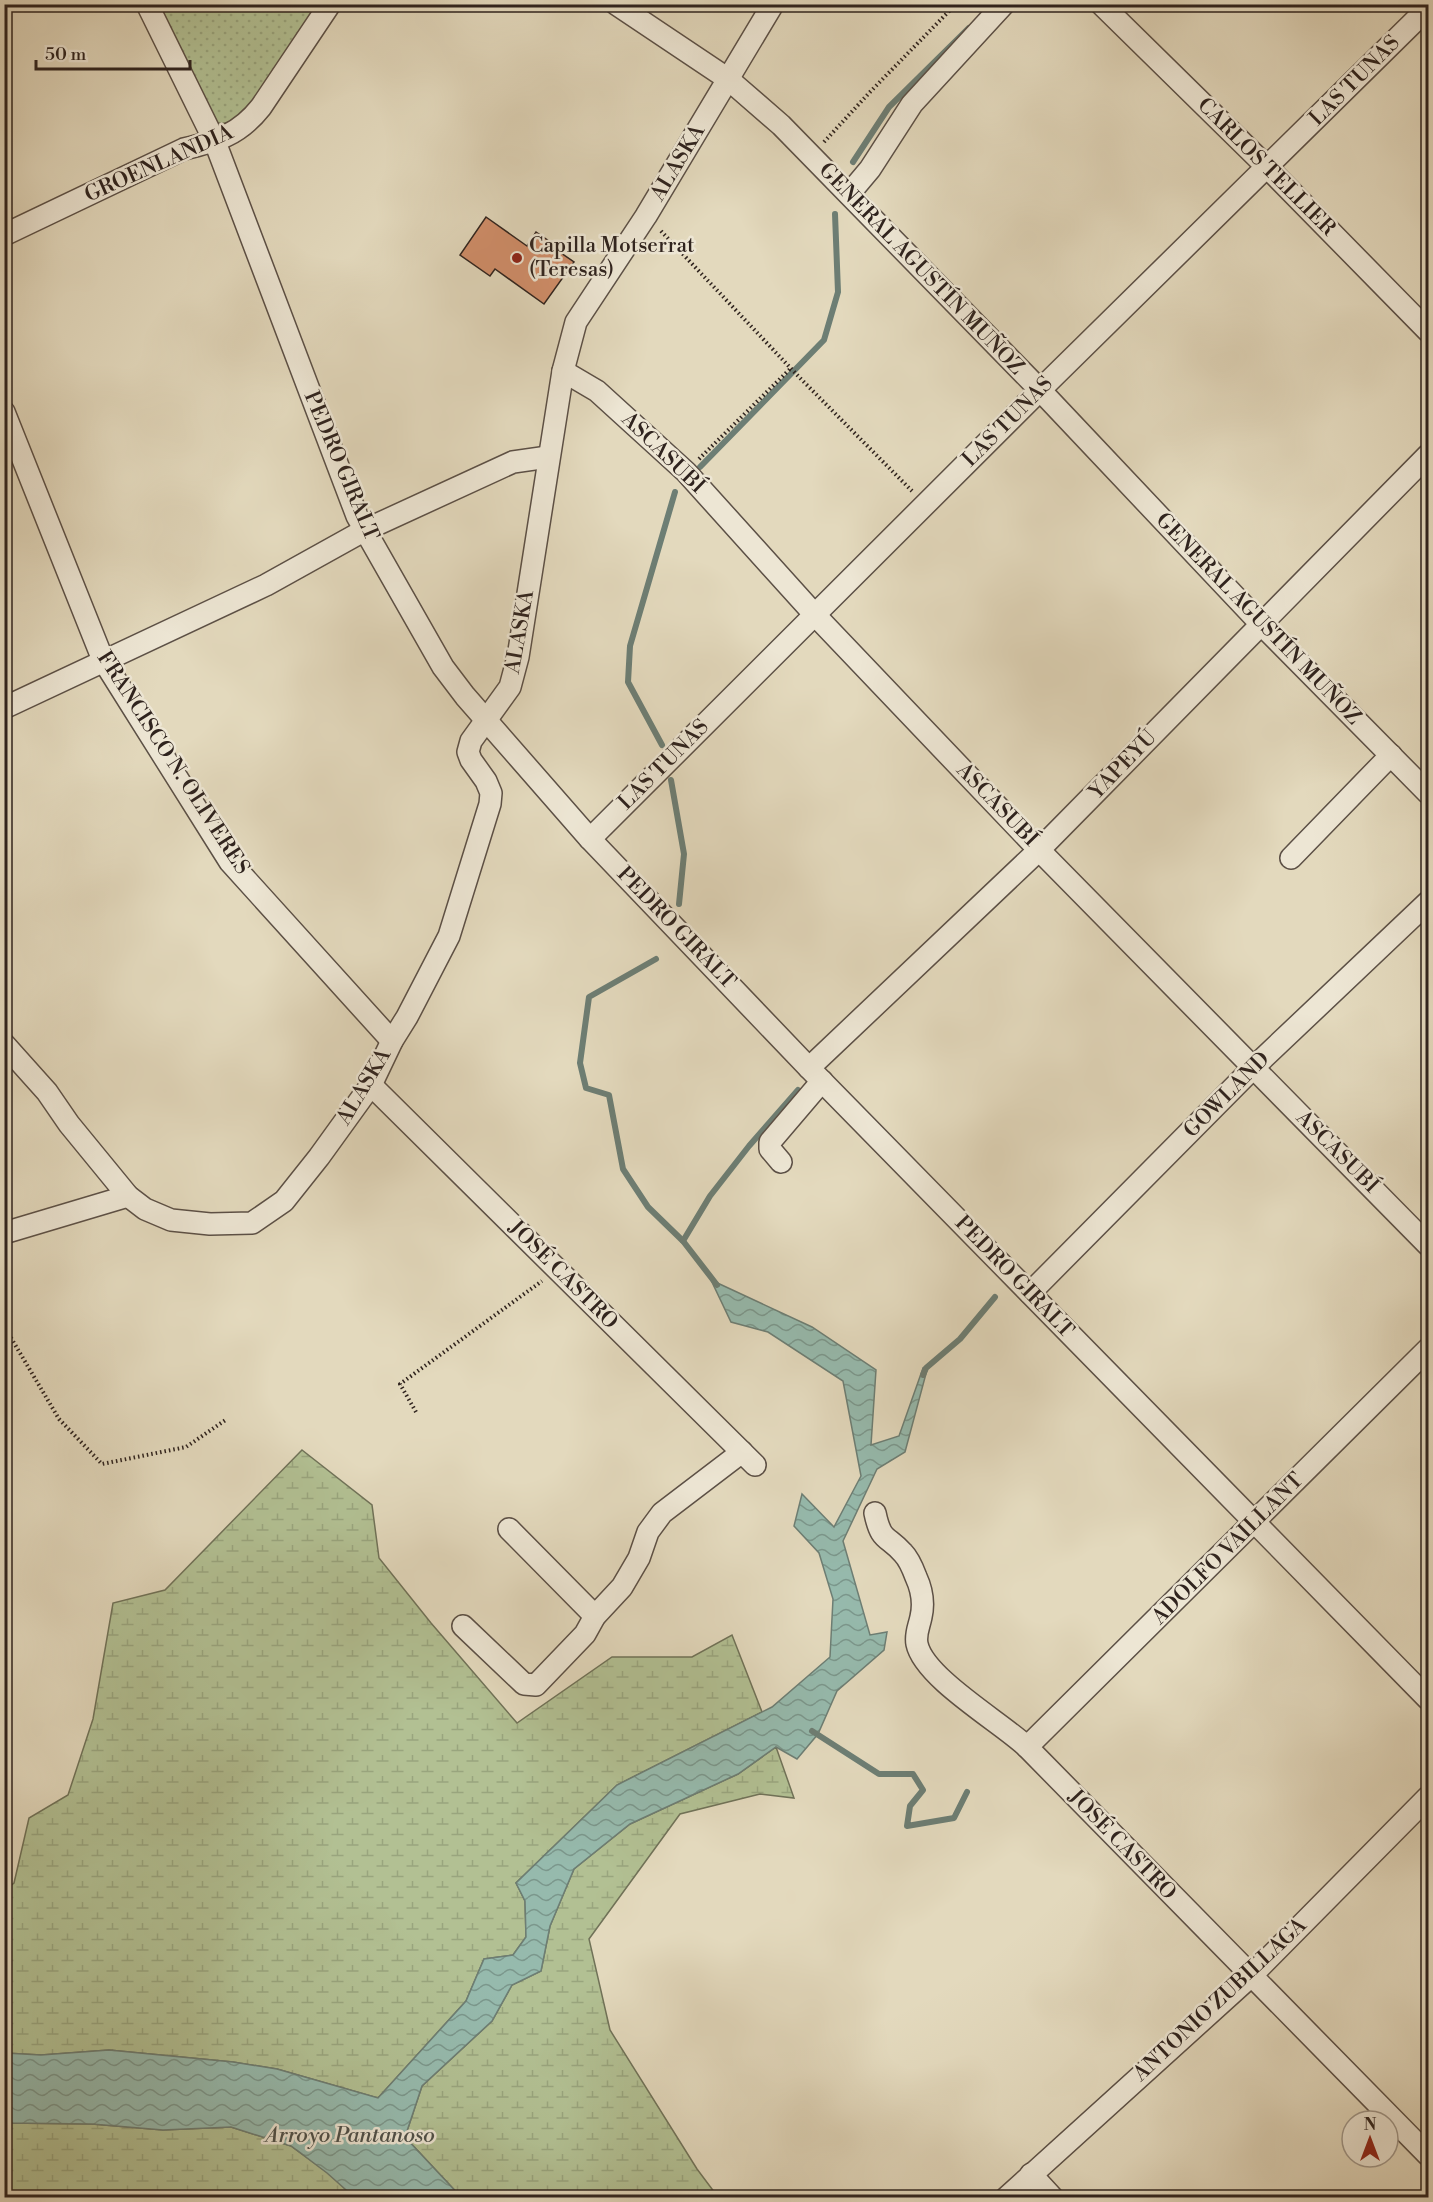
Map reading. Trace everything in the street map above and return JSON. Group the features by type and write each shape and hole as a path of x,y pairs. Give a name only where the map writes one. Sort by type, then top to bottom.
{"street":[{"name":"PEDRO GIRALT","path":"147,4 215,142 357,516 443,667 485,721 590,839 815,1074 1428,1699"},
{"name":"GROENLANDIA","path":"4,235 184,149 215,142 250,121 330,4"},
{"name":"GENERAL AGUSTÍN MUÑOZ","path":"616,4 728,79 781,125 1040,390 1261,624 1428,793"},
{"name":"ALASKA","path":"4,1044 47,1092 69,1124 128,1196 145,1209 171,1220 210,1224 252,1223 284,1201 319,1157 371,1085 392,1041 449,936 487,819 491,794 486,781 468,752 471,741 510,687 518,657 562,371 576,322 646,216 773,4"},
{"path":"849,194 870,169 912,104 1004,4"},
{"name":"CARLOS TELLIER","path":"1101,4 1268,168 1428,331"},
{"name":"LAS TUNAS","path":"590,839 925,504 1428,8"},
{"name":"ASCASUBÍ","path":"562,371 597,391 686,472 815,615 1039,850 1428,1245"},
{"name":"FRANCISCO N. OLIVERES","path":"4,412 103,660 230,862 392,1041"},
{"name":"YAPEYÚ","path":"782,1162 770,1149 770,1142 815,1074 1428,455"},
{"path":"4,708 266,585 364,530 513,462 548,457"},
{"path":"1291,858 1390,755"},
{"name":"GOWLAND","path":"1030,1293 1254,1067 1428,902"},
{"name":"JOSÉ CASTRO","path":"371,1085 749,1459 662,1514 648,1532 639,1558 622,1587 595,1616"},
{"path":"4,1233 128,1196"},
{"name":"ADOLFO VAILLANT","path":"1027,1747 1428,1349"},
{"name":"JOSÉ CASTRO","path":"875,1514 884,1538 904,1554 917,1578 923,1598 922,1615 916,1632 917,1646 924,1658 977,1710 1027,1747 1428,2155"},
{"path":"463,1626 524,1684 536,1686 585,1634 595,1616 509,1529"},
{"name":"ANTONIO ZUBILLAGA","path":"1006,2198 1251,1976 1428,1797"},
{"path":"1031,2174 1053,2198"}],"path":[{"path":"811,156 956,4"},
{"path":"646,216 799,377 925,504"},
{"path":"686,472 791,368"},
{"path":"416,1412 400,1384 557,1270"},
{"path":"4,1326 59,1419 102,1464 186,1447 227,1419"}],"green space":[{"path":"155,5 317,5 248,109 232,121 218,123 213,122"},
{"path":"302,1450 372,1505 379,1558 431,1623 517,1723 612,1657 692,1657 732,1635 762,1712 617,1785 516,1883 525,1901 526,1937 513,1955 484,1959 466,2001 378,2098 277,2069 233,2062 109,2050 41,2055 5,2053 5,1890 14,1883 29,1818 68,1795 93,1719 113,1603 165,1590"},
{"path":"776,1747 794,1798 760,1794 680,1814 589,1939 610,2030 697,2169 718,2197 461,2197 405,2137 422,2086 492,2021 512,1985 541,1971 550,1926 574,1869 630,1824 738,1774"},
{"path":"4,2123 92,2124 163,2130 231,2127 291,2146 328,2173 354,2197 5,2197"}],"water":[{"name":"Arroyo Pantanoso","path":"711,1280 812,1327 876,1370 871,1445 899,1436 923,1368 927,1370 905,1452 877,1469 843,1541 870,1635 887,1632 884,1650 837,1691 818,1734 797,1759 776,1747 738,1774 630,1824 574,1869 550,1926 541,1971 512,1985 492,2021 422,2086 405,2137 461,2197 354,2197 291,2146 231,2127 163,2130 92,2124 5,2123 5,2053 41,2055 109,2050 233,2062 277,2069 378,2098 466,2001 484,1959 513,1955 526,1937 525,1901 516,1883 617,1785 772,1707 830,1657 833,1599 819,1553 794,1526 802,1494 834,1527 861,1476 843,1381 768,1332 731,1322"}],"building":[{"name":"Capilla Motserrat (Teresas)","path":"486,217 527,246 536,232 549,241 548,244 574,262 544,304 495,269 490,276 460,255"}],"waterway":[{"path":"853,162 889,107 969,28"},
{"path":"700,467 824,340 838,292 835,214"},
{"path":"662,745 628,682 630,646 675,492"},
{"path":"671,780 684,854 679,904"},
{"path":"656,959 589,997 580,1063 586,1088 609,1095 623,1169 648,1207 683,1241 717,1285"},
{"path":"683,1241 710,1196 749,1146 798,1090"},
{"path":"923,1375 926,1368 960,1339 995,1297"},
{"path":"812,1731 879,1774 913,1774 923,1790 910,1806 907,1826 954,1818 967,1792"}],"place":[{"name":"Capilla Motserrat (Teresas)","path":"517,258"}]}
